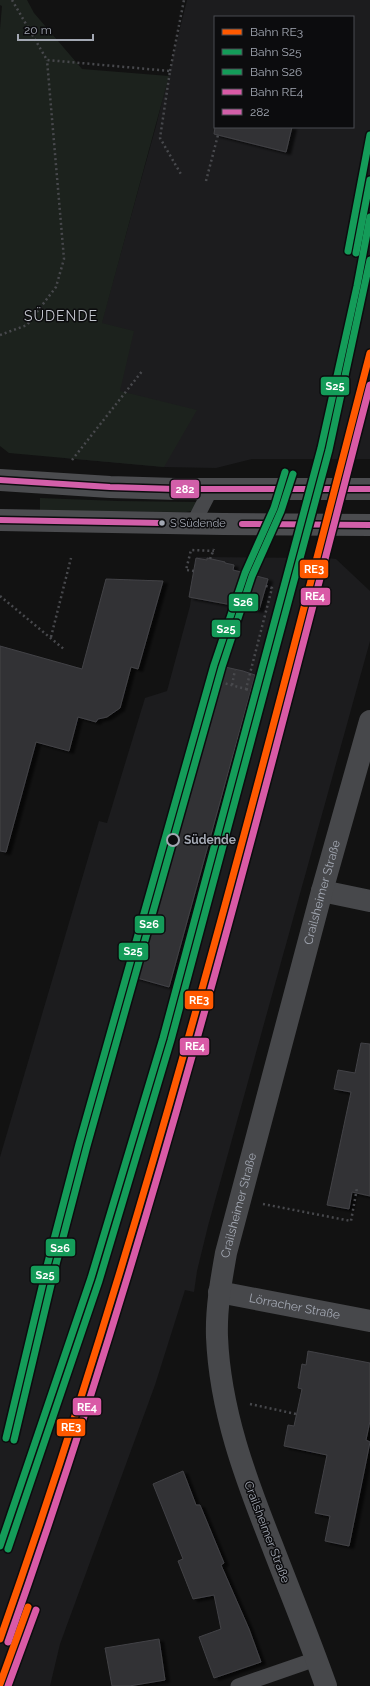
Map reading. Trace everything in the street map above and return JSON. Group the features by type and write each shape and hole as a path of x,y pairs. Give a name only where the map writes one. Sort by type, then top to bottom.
{"main road":[{"path":"0,480 110,487 211,489 370,489"},
{"path":"0,520 193,524 370,525"}],"street":[{"name":"Crailsheimer Straße","path":"326,1686 246,1480 232,1434 222,1386 217,1338 219,1292 226,1253 322,891 370,721"},
{"path":"322,891 370,900"},
{"name":"Lörracher Straße","path":"219,1292 370,1321"}],"lane":[{"path":"193,524 211,489"},
{"path":"238,1686 316,1658"}],"path":[{"path":"0,335 27,325 56,287 64,258 47,60 12,0"},
{"path":"182,176 160,138 170,71 184,0"},
{"path":"47,60 170,71"},
{"path":"206,181 218,136"},
{"path":"69,463 143,370"},
{"path":"194,571 186,570 191,550 214,551 210,559"},
{"path":"51,637 71,558"},
{"path":"246,689 272,588 263,585"},
{"path":"0,596 65,650"},
{"path":"232,685 235,670"},
{"path":"216,681 251,691"},
{"path":"260,1203 351,1221 357,1188"},
{"path":"243,1403 296,1414"}],"shaded area":[{"path":"0,0 27,0 34,13 82,69 169,76 102,323 134,331 120,391 197,410 164,467 9,453 0,446 0,29 2,6 0,5"},
{"path":"187,0 370,0 370,459 252,459 216,468 164,467 64,458 156,126"},
{"path":"40,498 196,502 198,504 191,511 186,512 40,511"},
{"path":"197,557 336,559 370,591 370,641 208,1226 197,1271 194,1292 185,1290 155,1385 60,1644 50,1686 0,1686 0,1157 99,821 107,823 145,698 167,691 190,606"}],"building":[{"path":"215,128 292,128 286,152 214,134"},
{"path":"196,558 207,560 207,558 225,562 234,565 233,570 268,579 259,610 189,597"},
{"path":"106,579 163,581 138,669 131,667 120,708 107,717 98,719 96,722 78,717 69,751 36,742 6,852 0,851 0,646 82,669"},
{"path":"216,665 255,675 169,987 130,976"},
{"path":"361,1043 370,1044 370,1196 352,1192 349,1209 327,1205 351,1092 334,1089 338,1070 355,1073"},
{"path":"308,1351 370,1363 370,1421 366,1440 370,1442 349,1546 325,1541 330,1516 315,1513 327,1455 284,1446 288,1425 294,1426 302,1389 298,1388 302,1364 306,1365"},
{"path":"183,1471 196,1505 200,1505 224,1563 221,1565 249,1629 261,1662 214,1678 199,1637 221,1629 214,1595 193,1599 178,1561 183,1559 153,1484"},
{"path":"159,1639 165,1680 129,1686 112,1686 105,1648"}],"rail line":[{"name":"S25","path":"348,251 370,135"},
{"name":"S26","path":"356,253 370,180"},
{"name":"S25","path":"0,1546 91,1278 163,1038 321,448 357,286 370,217"},
{"name":"S26","path":"8,1549 99,1281 171,1040 329,450 370,260"},
{"name":"RE3","path":"0,1639 54,1481 105,1321 153,1161 243,839 370,353"},
{"name":"RE4","path":"8,1642 61,1487 111,1332 158,1175 246,860 370,385"},
{"name":"S25","path":"6,1438 47,1266 79,1144 214,665 245,573 274,508 285,472"},
{"name":"S26","path":"14,1440 55,1268 87,1146 222,667 252,576 281,511 293,474"},
{"name":"RE3","path":"0,1684 28,1607"},
{"name":"RE4","path":"8,1686 36,1610"}],"transit line":[{"name":"282","path":"0,480 110,487 176,489 370,489"},
{"name":"282","path":"0,520 162,523"},
{"name":"282","path":"242,524 370,525"}],"place":[{"name":"S Südende","path":"162,523"},
{"name":"Südende","path":"173,840"}],"district":[{"name":"SÜDENDE","path":"61,316"}]}
